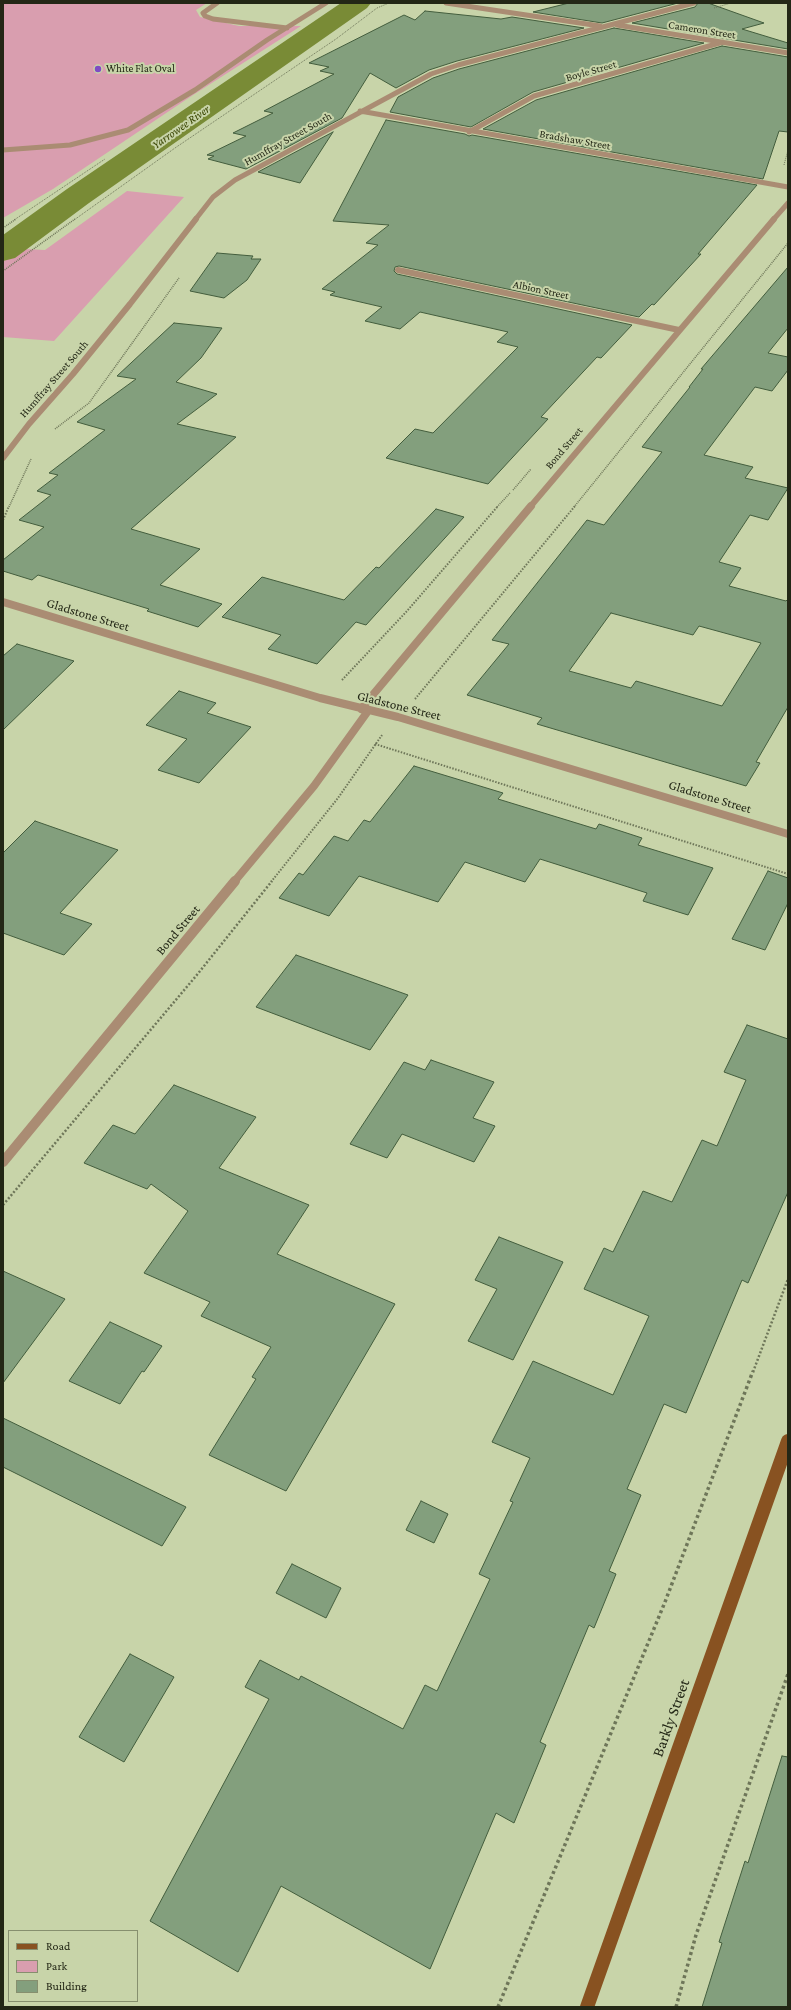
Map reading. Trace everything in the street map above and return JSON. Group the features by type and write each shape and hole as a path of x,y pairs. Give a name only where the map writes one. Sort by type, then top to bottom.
{"main road":[{"name":"Barkly Street","path":"587,2007 788,1441"}],"street":[{"path":"218,3 203,14 213,19 287,28"},
{"path":"3,150 70,144 102,138 128,130 195,90 267,40 326,3"},
{"path":"446,3 606,26"},
{"name":"Humffray Street South","path":"3,458 29,424 73,374 130,304 213,197 241,176 422,77 448,67 694,3"},
{"name":"Cameron Street","path":"613,25 788,53"},
{"name":"Boyle Street","path":"469,132 515,105 534,96 723,42"},
{"name":"Bradshaw Street","path":"360,112 788,187"},
{"name":"Bond Street","path":"3,1162 314,786 364,710 679,330 788,203"},
{"name":"Albion Street","path":"398,270 679,330"},
{"name":"Gladstone Street","path":"3,602 320,698 364,710 398,717 788,834"}],"path":[{"path":"3,271 175,148 336,39 377,8 389,3"},
{"path":"712,8 731,3"},
{"path":"3,1205 196,976 338,798 375,744 484,617 712,340 788,242"},
{"path":"53,431 89,403 181,277"},
{"path":"3,520 33,454"},
{"path":"342,680 406,611 536,464"},
{"path":"375,744 788,874"},
{"path":"498,2007 665,1602 788,1279"},
{"path":"676,2007 696,1935 788,1674"}],"green space":[{"name":"White Flat Oval","path":"3,3 207,3 196,10 200,17 239,26 301,26 193,95 53,189 3,218"},
{"path":"127,191 184,197 54,341 3,337 3,248 45,250"}],"building":[{"path":"569,3 678,3 602,23 533,12"},
{"path":"698,3 708,3 764,23 742,29 788,43 788,49 632,23 695,7"},
{"path":"425,11 501,19 512,17 584,28 457,61 429,70 396,88 370,73 342,118 246,169 208,159 214,156 207,155 246,136 233,133 273,113 264,111 334,74 320,71 329,67 309,63 404,15 415,20"},
{"path":"614,28 704,43 533,92 471,127 390,112 398,97 433,78 459,69"},
{"path":"722,46 788,57 788,132 779,131 763,179 483,129 536,100"},
{"path":"386,120 465,134 469,136 472,135 757,185 698,254 701,254 654,305 652,304 639,317 399,266 395,267 394,271 397,274 632,325 601,358 597,357 541,417 548,419 488,484 386,458 415,429 433,433 518,347 497,342 508,332 420,312 400,329 365,321 382,307 330,295 335,292 322,289 378,245 366,243 389,225 333,221"},
{"path":"333,132 300,183 258,172"},
{"path":"217,253 253,256 251,259 261,259 247,280 224,298 190,291"},
{"path":"788,267 788,328 768,353 788,357 788,370 772,391 755,387 704,455 753,467 745,478 788,488 768,520 750,515 719,562 741,568 729,586 786,601 788,599 788,707 756,762 760,763 746,786 537,724 542,718 467,695 509,644 492,640 587,520 604,525 662,452 642,447 690,387 703,369 701,369","holes":["611,613 693,635 699,626 761,643 722,706 636,681 631,688 569,671"]},
{"path":"174,323 222,328 201,358 176,382 217,394 177,424 236,437 131,529 200,549 160,585 222,604 198,627 147,611 149,609 38,575 32,580 3,571 3,560 44,527 19,520 51,495 37,491 58,475 49,473 105,430 77,422 136,379 117,376"},
{"path":"436,509 464,517 366,625 356,622 317,664 268,649 281,635 222,617 262,577 344,600 376,567 379,568"},
{"path":"17,644 74,661 3,730 3,656"},
{"path":"179,691 216,703 207,713 251,727 199,783 158,770 187,739 146,725"},
{"path":"414,766 503,793 498,799 596,829 599,824 642,838 638,845 713,868 688,915 643,901 647,893 540,859 525,882 465,862 438,902 359,876 329,916 279,898 299,873 303,875 334,836 348,841 364,820 370,822"},
{"path":"35,821 118,850 60,913 92,924 64,955 3,933 3,853"},
{"path":"768,871 788,878 788,903 765,950 732,939"},
{"path":"296,955 408,995 370,1050 256,1007"},
{"path":"747,1025 788,1039 788,1192 748,1283 742,1280 686,1413 664,1404 627,1489 641,1495 609,1571 616,1574 594,1628 589,1625 540,1742 546,1745 514,1823 496,1813 430,1969 281,1886 238,1972 150,1921 269,1699 245,1687 260,1660 299,1680 301,1676 403,1729 425,1685 437,1691 490,1579 479,1574 513,1502 510,1501 530,1458 492,1442 533,1361 613,1395 649,1316 584,1289 604,1248 613,1252 643,1191 672,1202 702,1140 717,1146 746,1080 724,1072"},
{"path":"431,1060 494,1082 473,1118 495,1126 474,1162 402,1134 387,1158 350,1144 404,1062 425,1070"},
{"path":"174,1085 256,1117 219,1168 309,1205 277,1254 395,1304 286,1491 209,1455 256,1379 252,1377 271,1347 201,1316 210,1302 144,1273 188,1211 151,1184 147,1189 84,1163 113,1125 135,1134"},
{"path":"499,1237 563,1262 513,1360 468,1341 497,1289 475,1280"},
{"path":"3,1271 65,1299 3,1383"},
{"path":"110,1322 162,1346 144,1372 142,1371 120,1404 69,1381"},
{"path":"3,1418 186,1507 162,1546 3,1467"},
{"path":"421,1501 448,1514 434,1543 406,1530"},
{"path":"292,1564 341,1588 326,1618 276,1593"},
{"path":"130,1654 174,1677 124,1762 79,1737"},
{"path":"782,1756 788,1757 788,2007 702,2007 722,1943 719,1942 745,1861 748,1863"}],"waterway":[{"name":"Yarrowee River","path":"3,251 78,196 358,3"}],"place":[{"name":"White Flat Oval","path":"98,69"}]}
